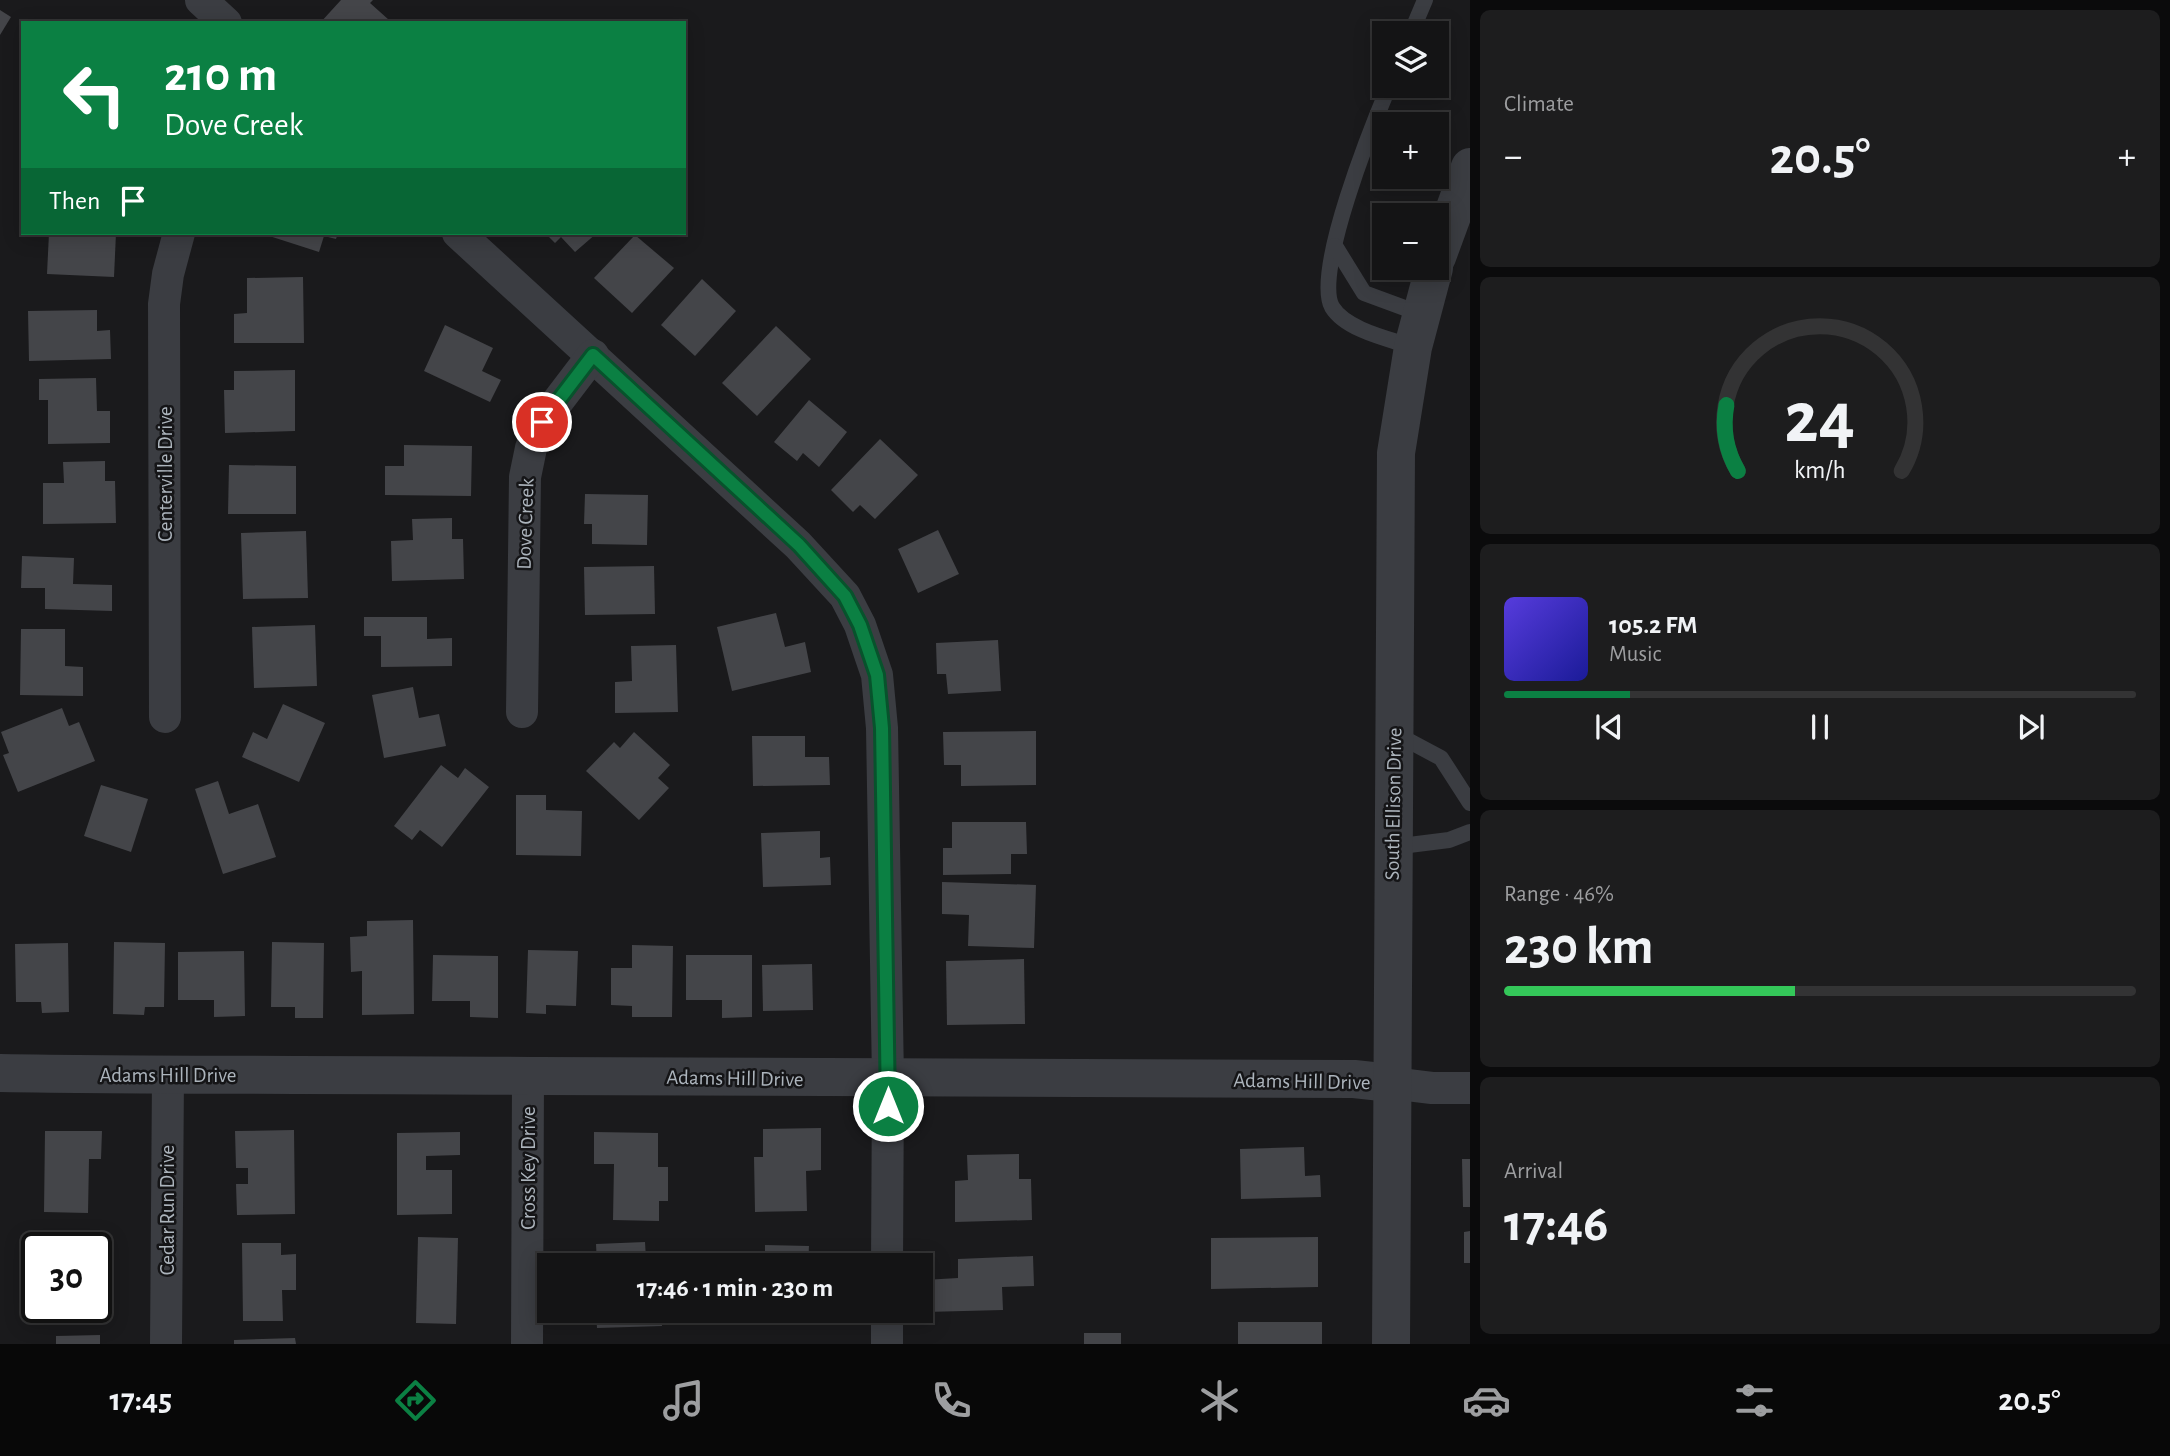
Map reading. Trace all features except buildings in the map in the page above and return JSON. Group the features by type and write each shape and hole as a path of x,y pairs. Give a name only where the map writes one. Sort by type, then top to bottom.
{"street":[{"path":"201,0 224,21"},
{"path":"1449,224 1470,167"},
{"name":"Centerville Drive","path":"165,717 164,304 168,274 178,235"},
{"path":"460,235 799,545 845,596 860,625 877,675 882,728 888,1079 887,1253"},
{"name":"South Ellison Drive","path":"1391,1344 1396,453 1417,331 1431,280"},
{"name":"Dove Creek","path":"522,712 525,477 542,422 593,355"},
{"name":"Adams Hill Drive","path":"0,1073 168,1076 1354,1079 1432,1088 1470,1088"},
{"name":"Cedar Run Drive","path":"166,1344 168,1076"},
{"name":"Cross Key Drive","path":"527,1344 528,1076"},
{"path":"887,1323 887,1344"}],"lane":[{"path":"1416,21 1425,0"},
{"path":"1384,98 1363,148 1335,246 1328,281 1332,307 1353,326 1417,331"},
{"path":"1335,246 1364,293 1417,331"},
{"path":"1394,733 1441,758 1470,803"},
{"path":"1393,847 1449,840 1470,832"}],"route":[{"path":"542,422 593,355 799,545 845,596 853,611 877,675 882,728 888,1106"}]}
